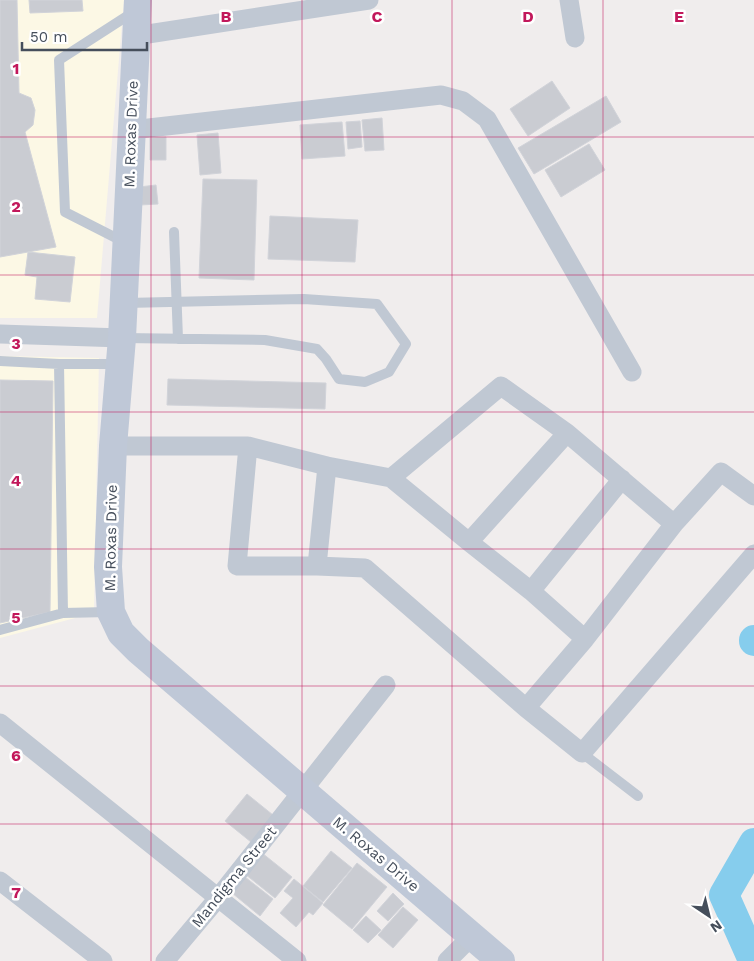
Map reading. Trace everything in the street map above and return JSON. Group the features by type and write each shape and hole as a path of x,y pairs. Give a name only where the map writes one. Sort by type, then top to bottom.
{"main road":[{"name":"M. Roxas Drive","path":"137,15 127,244 113,446 108,566 111,612 121,633 138,650 501,961"}],"street":[{"path":"137,15 370,0"},
{"path":"569,0 575,38"},
{"path":"131,130 441,95 464,101 487,119 632,372"},
{"path":"0,334 121,351"},
{"path":"391,478 501,386 567,433 674,524"},
{"path":"469,542 567,433"},
{"path":"113,446 248,446 326,466 391,478 531,592 585,639"},
{"path":"248,446 237,566 365,568 526,708 582,753 754,554"},
{"path":"318,566 326,466"},
{"path":"526,708 585,639 674,524 721,472 754,496"},
{"path":"531,592 622,479"},
{"name":"Mandigma Street","path":"165,961 303,792 386,685"},
{"path":"0,723 297,961"},
{"path":"0,881 103,961"},
{"path":"447,961 472,936"}],"lane":[{"path":"127,244 65,212 59,60 137,15"},
{"path":"174,232 178,339"},
{"path":"0,361 60,364 178,339 265,340 317,349 339,379 365,382 389,372 406,344 378,304 304,299 123,304"},
{"path":"60,364 63,614"},
{"path":"0,630 63,614 111,612"},
{"path":"582,753 638,796"}],"shaded area":[{"path":"0,0 124,0 97,318 0,318"},
{"path":"0,356 99,358 94,613 0,638"}],"building":[{"path":"0,0 17,0 19,93 31,98 35,110 33,125 25,132 56,247 0,257"},
{"path":"29,0 82,0 83,11 30,13"},
{"path":"552,81 570,108 528,136 510,109"},
{"path":"606,96 621,122 534,174 518,148"},
{"path":"382,118 384,150 365,151 362,120"},
{"path":"360,121 362,147 348,149 346,122"},
{"path":"342,122 345,156 302,159 300,125"},
{"path":"218,133 221,173 200,175 197,135"},
{"path":"166,137 166,160 150,160 150,138"},
{"path":"589,144 605,170 561,197 545,170"},
{"path":"203,179 257,180 254,280 199,278"},
{"path":"156,185 158,204 140,205 139,187"},
{"path":"270,216 358,220 355,262 268,259"},
{"path":"28,252 75,257 70,302 35,299 37,277 25,275"},
{"path":"168,379 326,383 325,409 167,405"},
{"path":"0,380 53,381 50,612 0,623"},
{"path":"247,794 273,815 251,842 225,821"},
{"path":"331,851 352,868 323,902 303,886"},
{"path":"262,853 292,877 275,898 245,874"},
{"path":"357,863 387,887 352,929 323,905"},
{"path":"245,877 273,899 260,916 232,893"},
{"path":"294,879 323,903 313,915 309,912 296,927 280,913 293,898 284,891"},
{"path":"393,893 404,904 388,921 377,911"},
{"path":"403,907 418,920 393,948 378,935"},
{"path":"366,916 381,930 368,943 353,930"}],"waterway":[{"path":"754,843 724,895 754,959"}]}
